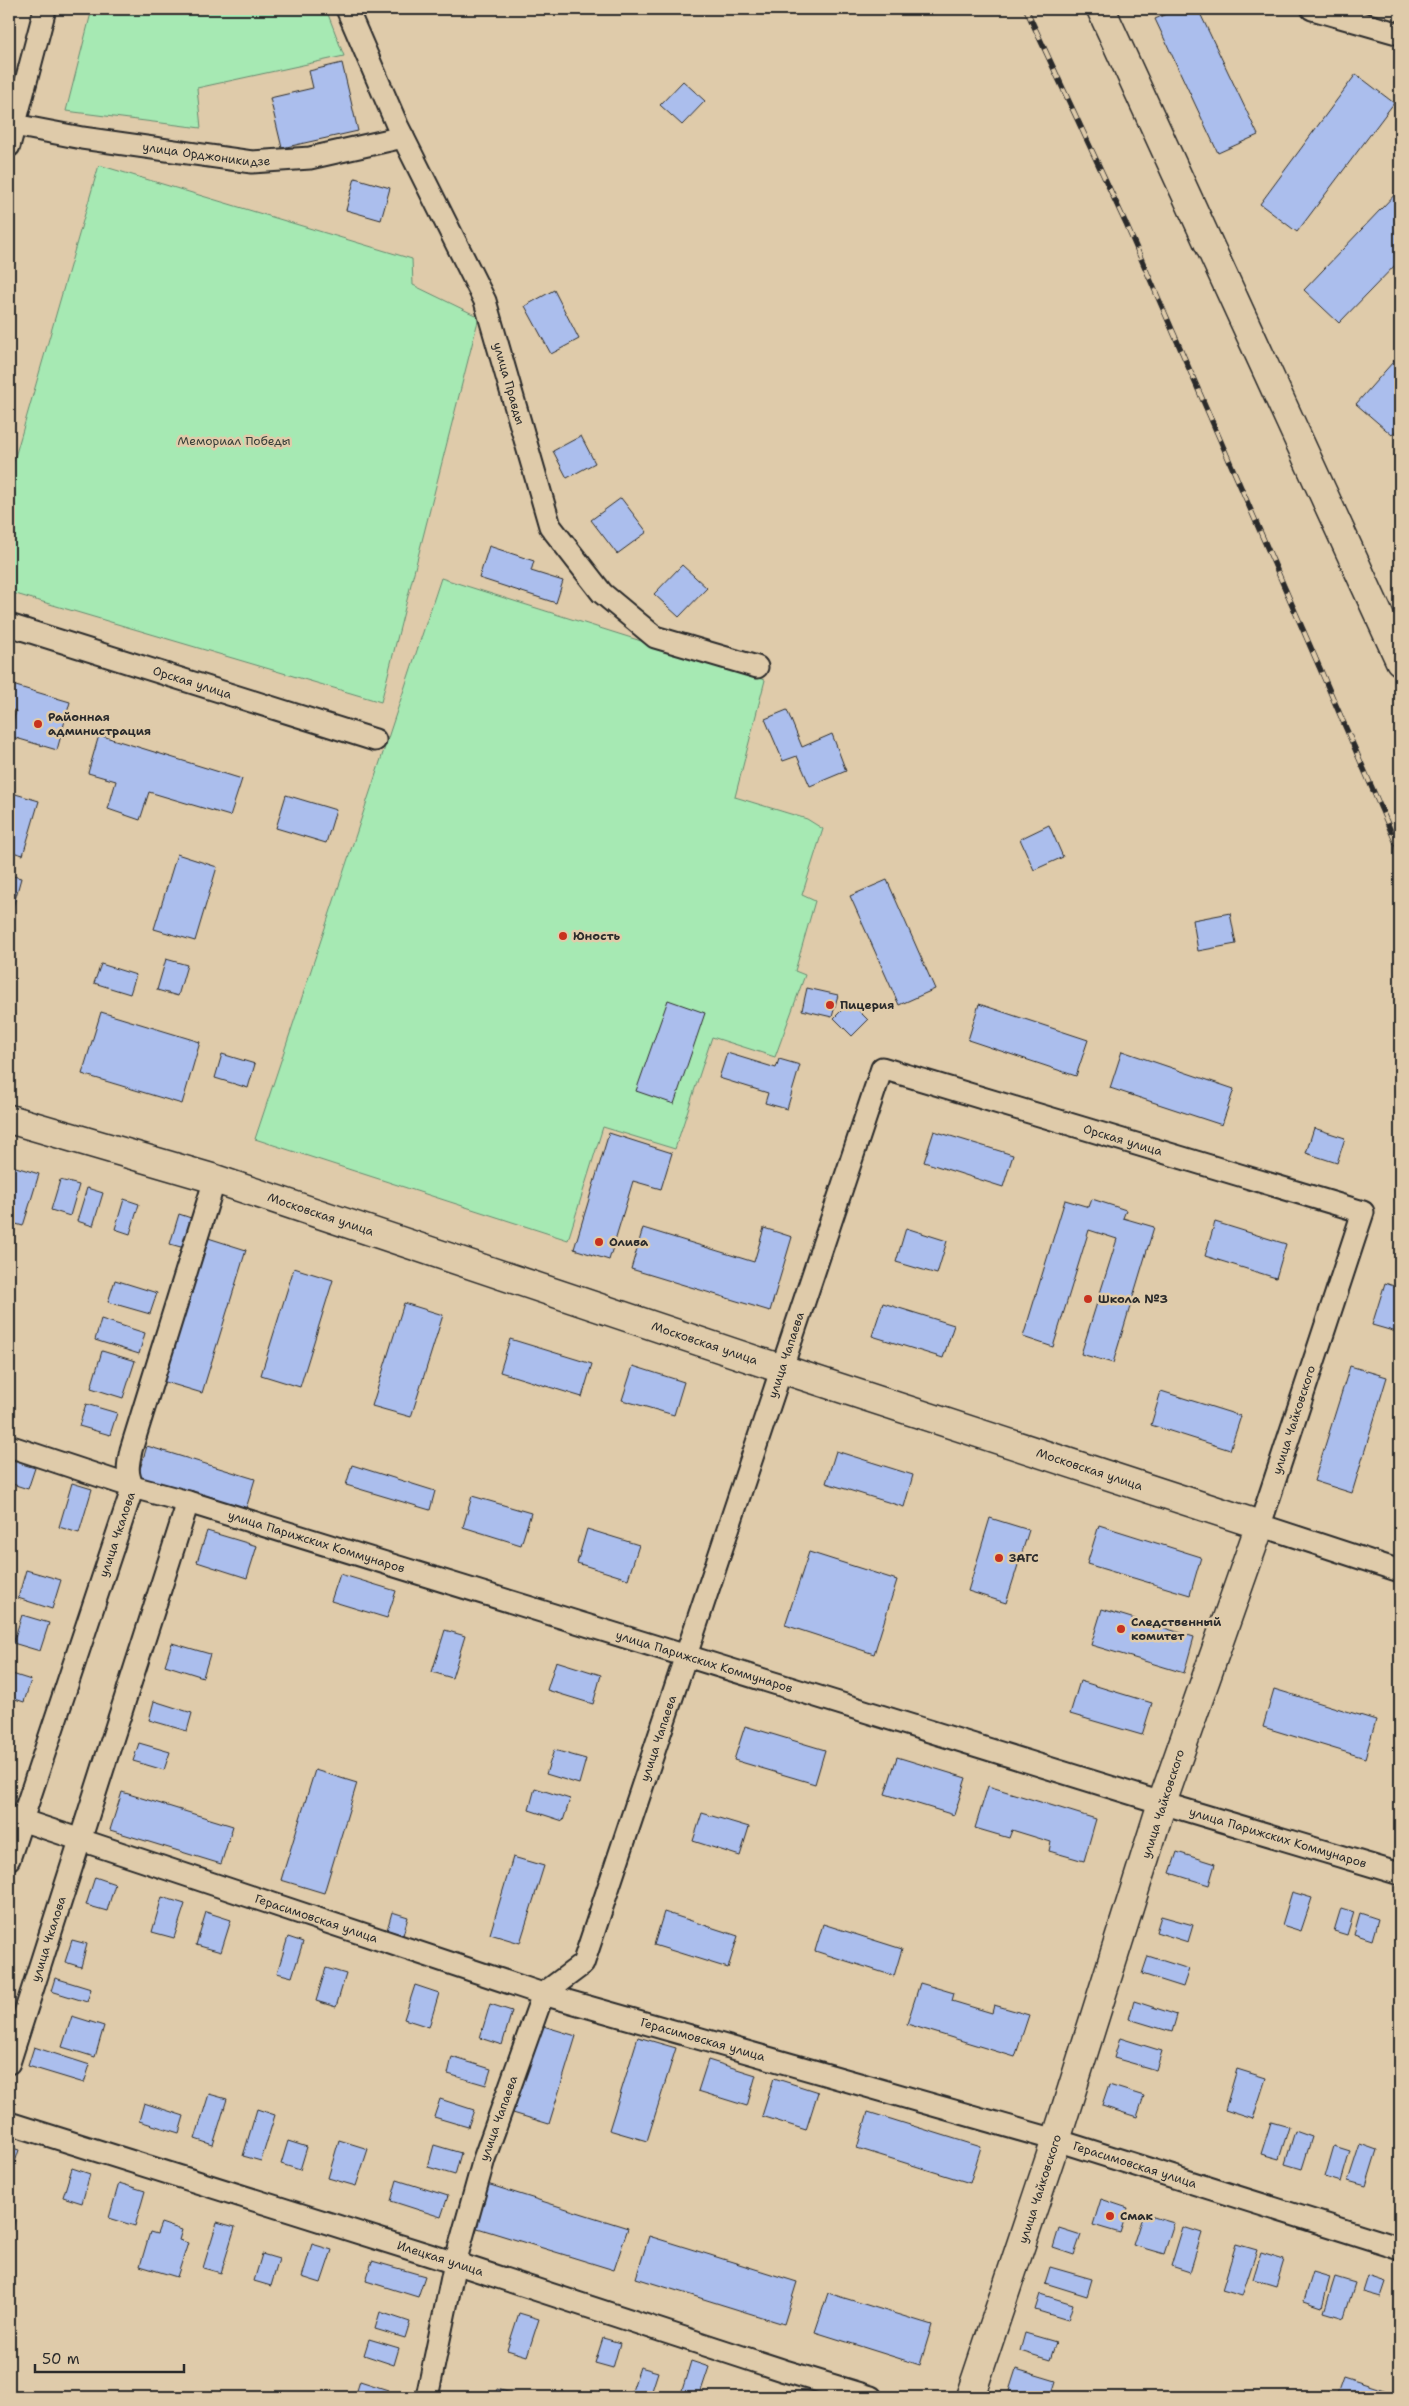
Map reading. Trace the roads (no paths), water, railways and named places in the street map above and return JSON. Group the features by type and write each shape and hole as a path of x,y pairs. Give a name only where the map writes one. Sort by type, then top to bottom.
{"street":[{"path":"9,146 12,124 45,9"},
{"name":"улица Правды","path":"347,9 403,137 485,301 550,526 602,593 655,637 757,667"},
{"path":"1101,9 1398,651"},
{"path":"1312,9 1400,34"},
{"name":"улица Орджоникидзе","path":"12,124 130,145 252,162 310,158 403,137"},
{"name":"Орская улица","path":"9,625 375,740"},
{"name":"Орская улица","path":"882,1068 1362,1212"},
{"name":"улица Чапаева","path":"427,2397 454,2262 484,2159 543,1994 583,1964 684,1655 882,1068"},
{"name":"Московская улица","path":"9,1119 215,1179 782,1369 1400,1571"},
{"name":"улица Чкалова","path":"9,1859 15,1818 134,1487 127,1468 131,1450 215,1179"},
{"name":"улица Чайковского","path":"970,2397 1056,2140 1162,1803 1260,1525 1362,1212"},
{"name":"улица Парижских Коммунаров","path":"9,1446 134,1487 188,1502 1162,1803 1400,1874"},
{"name":"улица Чкалова","path":"9,2063 188,1502"},
{"name":"Герасимовская улица","path":"15,1818 543,1994 1056,2140 1400,2248"},
{"name":"Илецкая улица","path":"9,2123 454,2262 785,2371 871,2397"}],"railway":[{"path":"1026,9 1126,224 1400,852"}],"place":[{"name":"Районная администрация","path":"38,724"},
{"name":"Юность","path":"563,936"},
{"name":"Пицерия","path":"830,1005"},
{"name":"Олива","path":"599,1242"},
{"name":"Школа №3","path":"1088,1299"},
{"name":"ЗАГС","path":"999,1558"},
{"name":"Следственный комитет","path":"1121,1629"},
{"name":"Смак","path":"1110,2216"}],"park label":[{"name":"Мемориал Победы","path":"234,441"}]}
